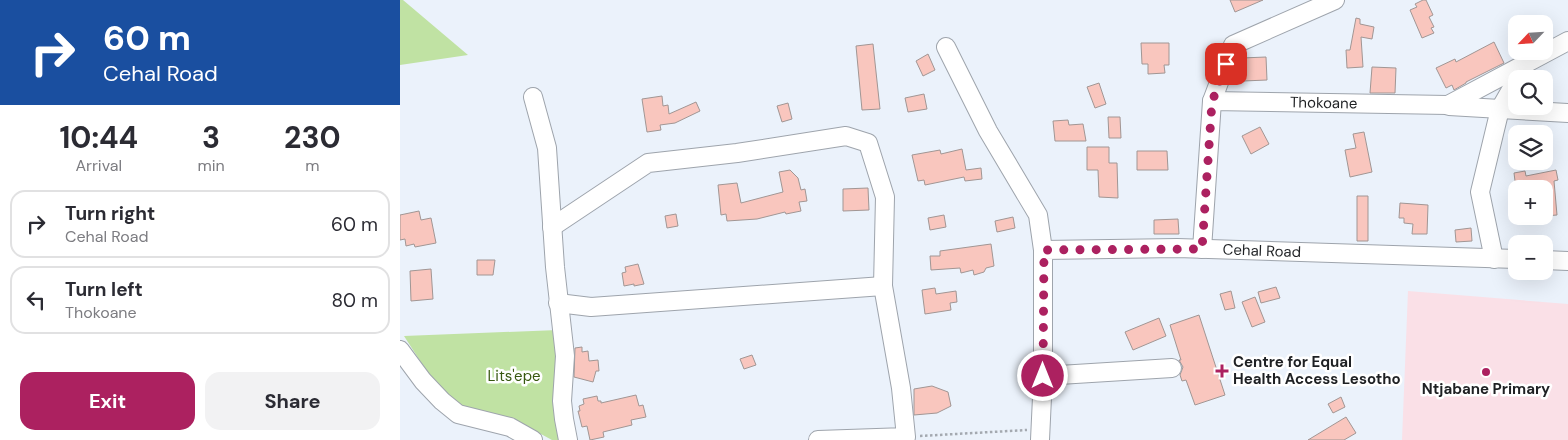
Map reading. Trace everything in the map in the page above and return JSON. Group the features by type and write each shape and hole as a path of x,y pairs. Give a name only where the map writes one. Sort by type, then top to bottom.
{"street":[{"path":"1202,249 1212,102 1233,45 1335,0"},
{"name":"Thokoane","path":"1526,70 1568,41"},
{"path":"946,48 988,131 1038,215 1044,250 1043,376 1040,435"},
{"name":"Thokoane","path":"1212,102 1448,106 1508,79"},
{"path":"1494,259 1480,192 1500,109 1508,95"},
{"path":"533,97 548,148 558,303 565,356 562,401 568,440"},
{"path":"1448,106 1568,113"},
{"path":"552,227 648,163 737,153 846,136 868,143 885,197 883,286 901,388 906,437 818,440"},
{"name":"Cehal Road","path":"1044,250 1202,249 1508,259"},
{"path":"1553,260 1568,261"},
{"path":"558,303 591,307 883,286"},
{"path":"400,350 423,381 442,401 458,414 510,427 532,440"},
{"path":"1043,376 1172,368"}],"path":[{"path":"906,437 1040,435"}],"shaded area":[{"name":"Ntjabane Primary","path":"1408,291 1568,304 1568,440 1402,440"}],"green space":[{"path":"400,0 403,0 468,55 400,65"},
{"name":"Lits'epe","path":"558,330 558,440 552,440 515,420 462,408 433,381 404,336"}],"building":[{"path":"1230,0 1263,0 1235,12"},
{"path":"1426,0 1433,15 1429,17 1434,27 1431,28 1434,33 1422,38 1410,10 1417,7 1415,4"},
{"path":"1356,18 1360,19 1360,24 1374,27 1372,39 1361,37 1363,67 1347,68 1346,50 1350,50"},
{"path":"1494,42 1504,63 1454,90 1452,85 1446,88 1436,68 1455,59 1456,62"},
{"path":"1141,43 1169,43 1169,65 1164,65 1165,73 1148,74 1148,64 1142,64"},
{"path":"873,44 880,109 862,110 856,46"},
{"path":"928,54 935,70 923,76 916,61"},
{"path":"1266,57 1267,80 1243,81 1242,58"},
{"path":"1372,67 1396,68 1395,93 1370,93"},
{"path":"1099,83 1106,104 1095,108 1087,87"},
{"path":"924,94 927,109 908,112 905,98"},
{"path":"662,96 663,106 668,105 669,114 696,102 700,111 675,123 660,125 661,130 647,132 642,99"},
{"path":"788,103 792,119 782,122 777,106"},
{"path":"1108,117 1120,117 1121,138 1109,138"},
{"path":"1068,120 1069,125 1083,124 1086,141 1055,141 1053,121"},
{"path":"1260,127 1269,144 1251,154 1242,136"},
{"path":"1364,132 1372,172 1350,177 1345,150 1356,148 1353,134"},
{"path":"1087,147 1109,147 1109,163 1117,163 1118,198 1099,197 1098,170 1087,170"},
{"path":"962,149 966,170 981,168 982,179 965,181 964,177 925,185 924,180 918,181 912,155 940,150 941,154"},
{"path":"1137,151 1167,151 1168,170 1137,170"},
{"path":"790,170 798,178 801,190 805,189 807,201 799,202 801,211 786,214 785,212 757,219 727,221 726,214 721,215 718,185 737,183 741,203 783,192 779,172"},
{"path":"1556,170 1558,180 1554,181 1557,215 1553,215 1553,180 1515,180 1514,173 1525,171 1526,176"},
{"path":"868,188 869,210 843,211 843,189"},
{"path":"1357,196 1368,196 1368,241 1357,241"},
{"path":"1400,203 1428,205 1427,234 1412,234 1413,224 1404,223 1404,218 1399,218"},
{"path":"419,211 421,220 431,218 436,243 415,247 414,244 406,246 405,239 400,240 400,215"},
{"path":"676,214 678,226 667,228 665,216"},
{"path":"944,215 946,227 930,230 928,218"},
{"path":"1013,217 1015,228 997,232 995,221"},
{"path":"1178,219 1179,234 1154,234 1154,220"},
{"path":"1471,228 1472,241 1456,242 1455,230"},
{"path":"991,244 994,266 986,268 984,272 974,275 973,270 961,273 960,268 931,270 930,256 940,256 940,251"},
{"path":"477,260 495,260 493,275 477,275"},
{"path":"638,264 644,284 624,286 622,273 626,272 625,267"},
{"path":"431,269 433,299 411,301 410,271"},
{"path":"1276,287 1280,298 1261,303 1258,292"},
{"path":"935,288 936,294 956,291 957,302 950,303 951,310 925,314 922,290"},
{"path":"1231,291 1235,308 1225,310 1220,294"},
{"path":"1255,297 1265,322 1252,327 1242,302"},
{"path":"1199,315 1225,395 1195,405 1186,380 1182,381 1180,375 1183,367 1179,360 1181,360 1170,325"},
{"path":"1159,318 1166,336 1133,350 1125,332"},
{"path":"582,347 582,352 588,351 589,361 598,360 599,371 596,371 593,382 574,377 575,348"},
{"path":"752,355 756,365 744,369 740,359"},
{"path":"932,386 948,392 951,406 937,413 914,415 914,389"},
{"path":"636,395 639,406 643,405 646,417 631,420 632,425 603,432 604,437 590,440 587,426 582,427 578,411 580,411 579,406 584,404 583,399 597,396 598,401 601,401 601,403"},
{"path":"1341,397 1345,407 1333,413 1328,404"},
{"path":"1346,417 1356,433 1344,440 1308,440"}],"place":[{"name":"Centre for Equal Health Access Lesotho","path":"1222,371"},
{"name":"Ntjabane Primary","path":"1486,372"}],"route":[{"path":"1043,376 1044,250 1202,249 1212,102 1226,64"}]}
